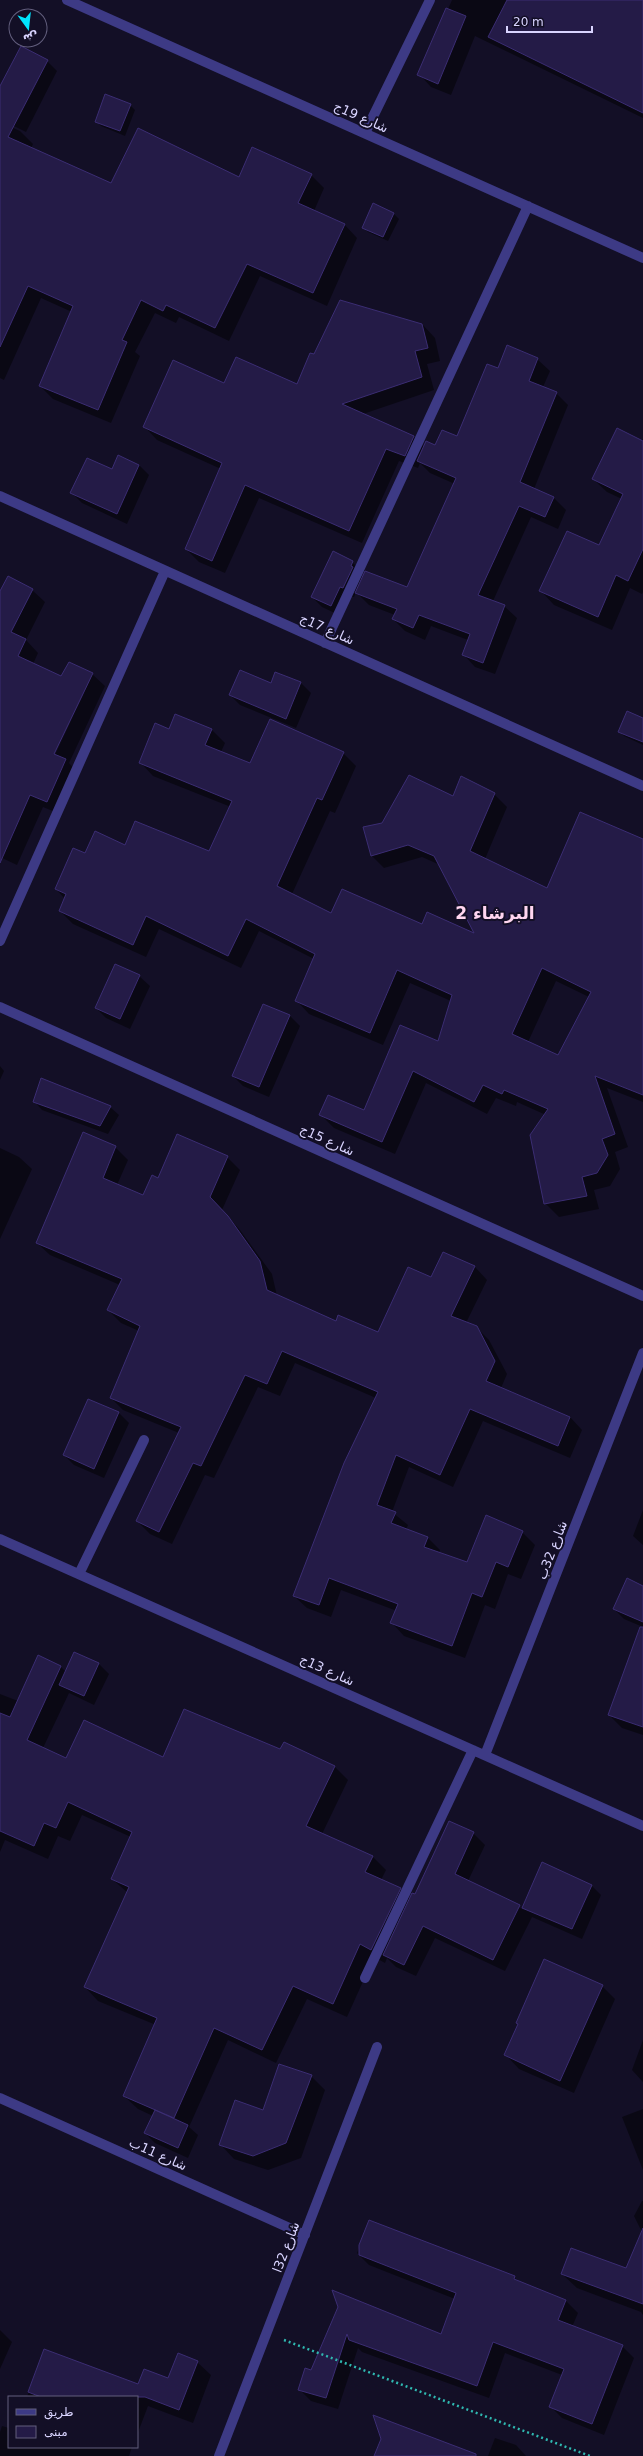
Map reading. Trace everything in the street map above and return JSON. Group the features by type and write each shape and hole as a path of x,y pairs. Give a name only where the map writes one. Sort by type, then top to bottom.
{"street":[{"name":"شارع 19ج","path":"67,0 643,258"},
{"path":"365,133 430,0"},
{"path":"325,642 528,206"},
{"name":"شارع 17ج","path":"0,496 643,786"},
{"path":"0,941 165,571"},
{"name":"شارع 15ج","path":"0,1007 643,1296"},
{"name":"شارع 32ب","path":"485,1755 643,1353"},
{"path":"80,1574 144,1440"},
{"name":"شارع 13ج","path":"0,1539 643,1826"},
{"path":"365,1978 473,1750"},
{"name":"شارع 32ا","path":"219,2456 377,2047"},
{"name":"شارع 11ب","path":"0,2098 305,2234"}],"path":[{"path":"266,2333 590,2456"}],"building":[{"path":"507,0 643,0 643,113 488,37"},
{"path":"446,8 466,16 438,84 417,75"},
{"path":"20,48 25,48 48,60 8,137 111,183 138,128 239,177 252,147 312,174 298,203 345,224 313,293 247,264 215,328 166,305 163,311 141,300 122,340 127,342 98,410 39,386 73,306 28,286 0,347 0,86"},
{"path":"105,94 131,104 120,131 95,122"},
{"path":"373,203 394,213 383,237 362,228"},
{"path":"340,300 422,324 428,348 415,351 422,377 342,404 414,436 405,456 386,449 349,531 245,485 212,561 185,549 222,463 143,427 173,360 224,383 236,357 297,384 310,353 314,354"},
{"path":"507,345 538,358 529,381 557,392 520,482 554,497 545,517 519,506 478,595 505,605 483,663 462,655 470,634 419,615 413,628 392,619 397,609 355,593 365,571 407,587 456,478 417,461 426,441 435,445 442,430 457,436 487,364 498,368"},
{"path":"617,428 643,441 643,549 628,581 616,575 598,617 539,591 567,531 599,545 623,494 592,479"},
{"path":"118,455 139,465 117,514 70,493 87,458 112,469"},
{"path":"333,551 353,561 351,566 353,567 343,588 340,587 331,606 311,597"},
{"path":"8,576 33,589 11,632 26,639 18,656 61,676 69,662 93,673 54,754 66,759 47,802 30,795 0,863 0,591"},
{"path":"240,670 271,683 275,672 301,682 286,719 229,695"},
{"path":"627,711 643,718 643,742 618,732"},
{"path":"175,714 212,729 205,745 250,763 270,719 344,752 322,800 317,798 277,886 331,913 342,889 422,924 427,912 474,933 434,856 408,845 371,856 363,827 382,823 409,775 453,796 461,776 495,793 470,851 547,888 580,812 643,839 643,1095 595,1076 615,1134 602,1139 608,1155 597,1173 582,1177 587,1196 544,1204 530,1135 548,1109 504,1090 502,1094 483,1085 474,1102 413,1071 382,1142 319,1115 328,1095 364,1110 400,1025 438,1041 452,995 397,970 370,1033 295,1001 315,954 246,919 228,956 146,916 133,945 59,911 66,894 55,889 73,848 85,853 95,831 125,845 135,821 209,851 232,801 139,763 155,723 169,729","holes":["542,968 591,992 558,1055 512,1034"]},
{"path":"115,964 140,975 120,1019 95,1008"},
{"path":"263,1004 290,1015 259,1087 232,1076"},
{"path":"41,1078 111,1106 100,1126 33,1102"},
{"path":"83,1132 116,1146 103,1178 143,1195 152,1175 158,1178 177,1134 228,1156 210,1197 228,1216 260,1261 267,1290 336,1321 338,1315 378,1332 408,1267 431,1277 443,1252 475,1266 451,1316 477,1326 495,1361 486,1381 570,1417 558,1446 470,1409 440,1475 396,1455 377,1505 396,1512 391,1523 428,1537 424,1547 467,1562 486,1515 523,1531 508,1567 496,1562 482,1597 472,1593 452,1646 390,1623 398,1604 329,1578 319,1605 293,1596 344,1463 378,1392 282,1351 267,1384 245,1375 201,1466 193,1463 159,1532 136,1521 181,1427 110,1398 140,1326 107,1310 122,1279 36,1243"},
{"path":"88,1399 119,1412 94,1469 63,1455"},
{"path":"627,1578 643,1586 643,1622 613,1609"},
{"path":"640,1627 643,1627 643,1727 608,1715"},
{"path":"74,1652 99,1663 84,1696 59,1685"},
{"path":"38,1655 61,1666 27,1740 66,1758 84,1720 163,1757 184,1709 280,1749 284,1742 335,1766 306,1826 373,1856 365,1872 401,1888 371,1950 360,1944 333,2004 293,1986 262,2050 214,2028 174,2118 123,2096 157,2018 84,1987 129,1887 111,1879 132,1832 68,1802 56,1828 44,1823 34,1846 0,1831 0,1713 10,1717"},
{"path":"449,1821 474,1832 455,1874 520,1905 493,1960 423,1926 404,1965 383,1955 412,1893 415,1894"},
{"path":"542,1862 592,1885 572,1929 522,1908"},
{"path":"544,1959 603,1985 560,2081 504,2055 518,2024 516,2023"},
{"path":"279,2064 312,2075 286,2143 253,2156 219,2145 235,2100 263,2110"},
{"path":"155,2110 188,2125 178,2148 144,2133"},
{"path":"369,2220 515,2276 514,2279 566,2300 558,2320 623,2345 592,2424 549,2407 564,2369 493,2342 477,2386 349,2340 347,2334 326,2398 298,2390 305,2368 311,2370 338,2307 332,2290 441,2334 456,2293 359,2255 359,2245"},
{"path":"643,2228 643,2304 561,2274 571,2248 626,2268"},
{"path":"44,2349 138,2384 144,2369 168,2378 178,2353 198,2361 179,2410 145,2397 138,2396 38,2396 28,2392"},
{"path":"373,2415 476,2454 476,2456 374,2456 381,2439"}],"district":[{"name":"البرشاء 2","path":"495,913"}]}
